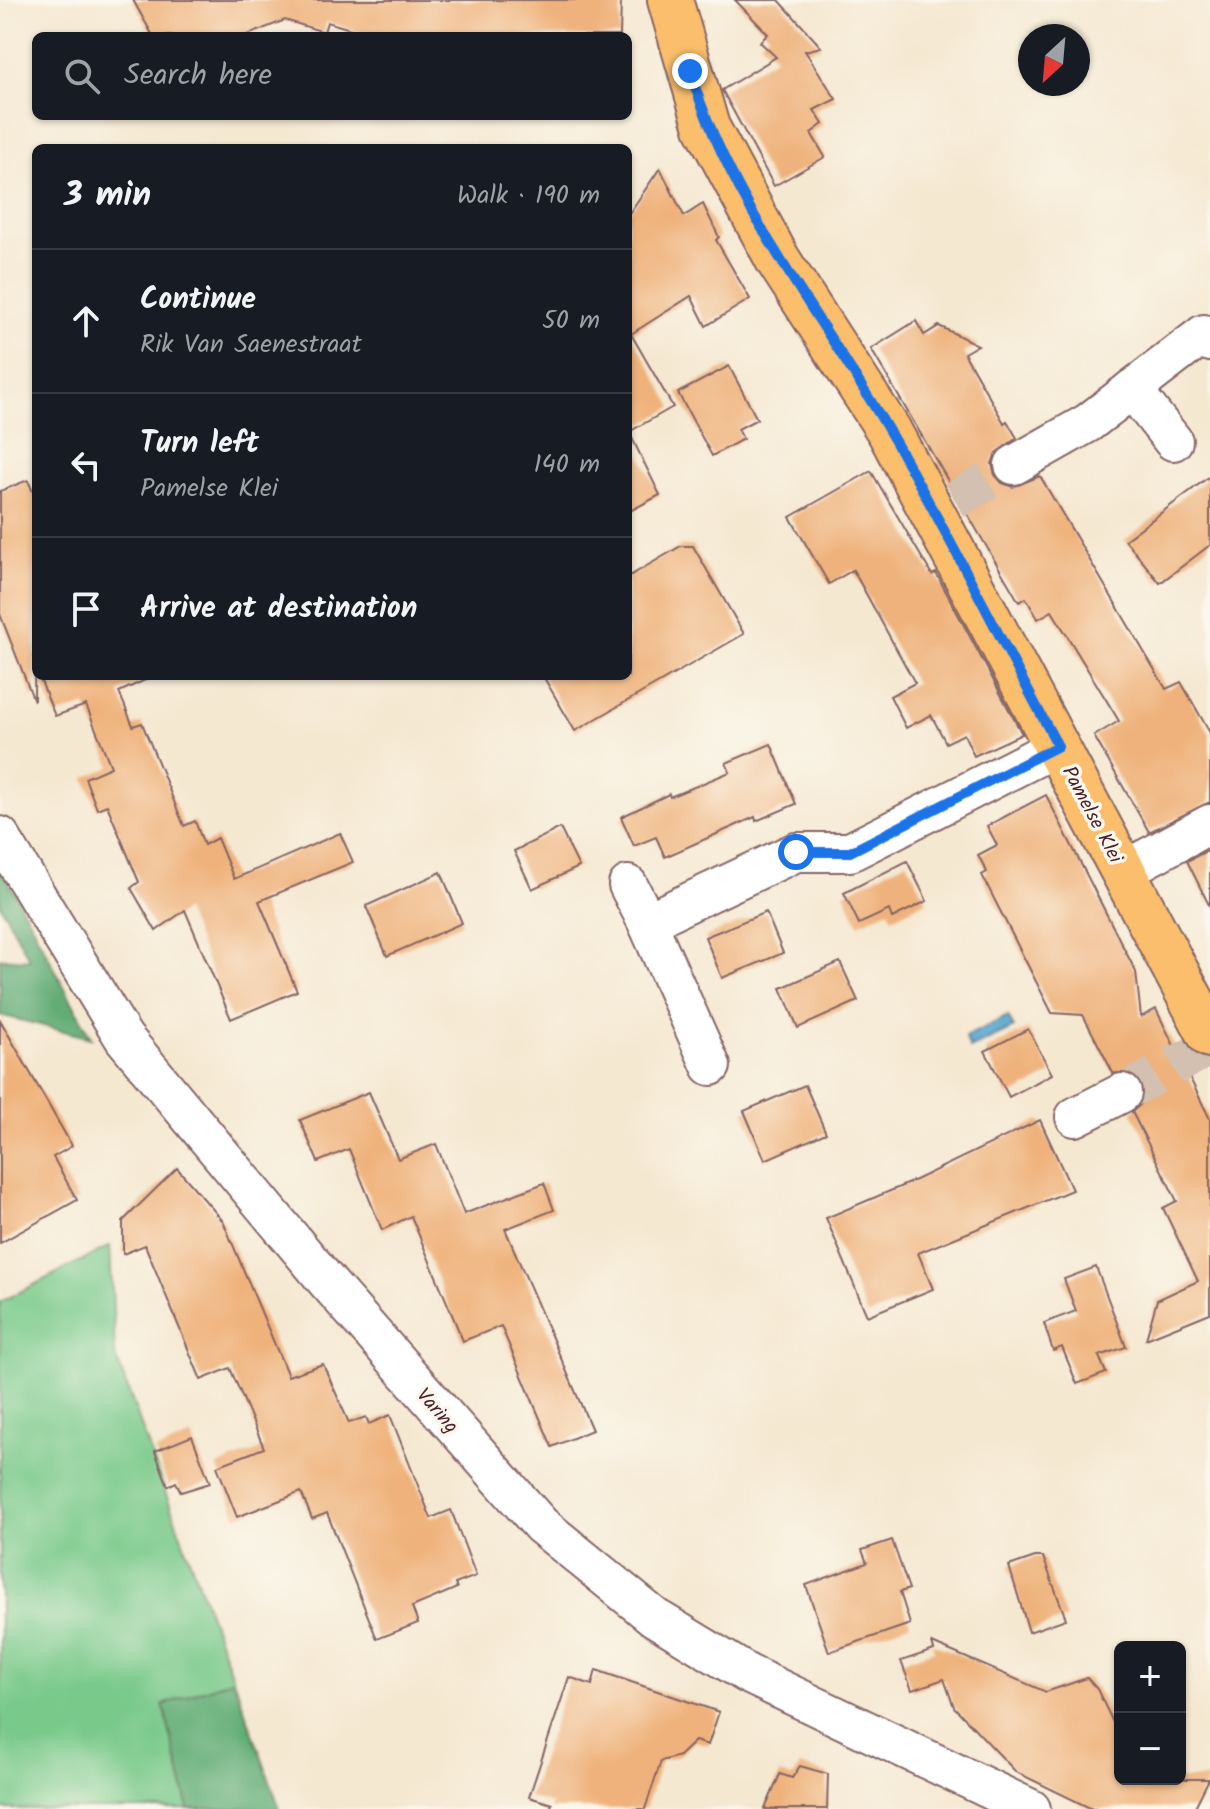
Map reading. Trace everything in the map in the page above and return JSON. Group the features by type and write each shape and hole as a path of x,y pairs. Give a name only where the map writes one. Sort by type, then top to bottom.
{"main road":[{"name":"Pamelse Klei","path":"670,0 707,127 778,260 889,431 944,506 1058,746 1210,1035"}],"street":[{"path":"1014,465 1088,423 1204,334 1210,342"},
{"path":"1132,389 1173,441"},
{"path":"647,922 796,852 850,852 1058,746"},
{"path":"1123,871 1210,824"},
{"name":"Varing","path":"0,836 124,1038 329,1284 541,1525 654,1617 748,1674 1031,1809"},
{"path":"628,885 711,1066"},
{"path":"1075,1117 1122,1093"}],"green space":[{"path":"0,865 91,1038 0,1015 0,958 30,960 0,904"},
{"path":"110,1246 115,1354 233,1679 163,1705 189,1809 0,1809 0,1302"},
{"path":"233,1679 280,1809 189,1809 163,1705"}],"water":[{"path":"1008,1016 1014,1028 970,1049 965,1037"}],"building":[{"path":"133,0 621,0 620,32 361,32 327,22 324,32 285,20 255,32 151,32"},
{"path":"735,0 779,0 821,47 805,51 836,99 814,110 823,124 811,133 825,157 774,186 722,90 776,57 760,42 768,34"},
{"path":"660,168 684,216 703,204 719,237 716,240 750,299 706,326 691,296 632,333 632,209"},
{"path":"916,321 924,335 939,326 978,345 964,353 1004,423 1007,421 1017,438 996,453 992,464 995,475 1002,483 1013,487 1040,476 1166,689 1181,682 1210,733 1210,802 1149,832 1094,736 1119,721 1052,611 1038,619 1026,598 1019,602 871,349"},
{"path":"632,336 673,407 632,430"},
{"path":"729,366 757,419 738,429 743,439 712,456 678,393"},
{"path":"632,438 660,495 632,510"},
{"path":"871,471 932,575 936,573 1022,734 974,756 964,734 946,743 931,715 906,728 890,696 915,683 853,570 829,584 790,517"},
{"path":"1210,476 1210,545 1160,583 1125,540"},
{"path":"28,480 32,490 34,701 0,614 0,491"},
{"path":"681,546 693,546 744,634 575,731 545,680 632,680 632,575"},
{"path":"41,680 145,680 119,692 133,726 142,723 184,826 195,821 204,845 217,838 234,879 340,833 353,862 259,901 297,991 231,1019 185,910 156,931 131,888 139,882 107,805 97,809 85,778 111,767 86,705 55,716"},
{"path":"771,744 796,804 756,821 755,817 665,857 656,837 634,846 621,817 669,794 670,797 730,772 726,763"},
{"path":"1046,795 1136,972 1141,1017 1156,1009 1210,1119 1210,1313 1146,1339 1157,1300 1198,1281 1163,1208 1177,1201 1132,1112 1141,1104 1142,1084 1133,1074 1113,1073 1083,1015 1052,1013 982,875 987,872 978,855 997,845 987,826"},
{"path":"560,828 579,867 532,889 514,851"},
{"path":"1210,849 1210,907 1187,861"},
{"path":"907,861 927,901 892,918 889,910 859,924 844,893"},
{"path":"441,872 462,923 387,956 366,906"},
{"path":"766,912 783,953 722,978 705,937"},
{"path":"840,962 858,1001 798,1028 781,988"},
{"path":"0,1020 72,1146 53,1157 77,1200 0,1243"},
{"path":"1028,1029 1052,1074 1009,1097 985,1051"},
{"path":"805,1085 826,1133 765,1160 744,1111"},
{"path":"369,1092 398,1159 436,1144 464,1214 544,1183 554,1210 505,1229 592,1430 552,1447 501,1326 463,1341 411,1216 382,1230 349,1149 318,1162 300,1120"},
{"path":"1040,1120 1072,1190 918,1253 933,1289 867,1316 826,1218 909,1183"},
{"path":"177,1168 223,1221 288,1376 323,1364 349,1423 366,1417 369,1424 390,1415 431,1518 451,1510 476,1576 455,1584 457,1588 412,1607 418,1623 377,1639 327,1513 312,1519 301,1492 237,1517 217,1466 264,1448 230,1368 201,1380 145,1245 123,1254 123,1221"},
{"path":"1096,1267 1126,1347 1099,1356 1106,1373 1077,1384 1062,1347 1053,1351 1044,1323 1076,1311 1064,1279"},
{"path":"192,1436 210,1483 181,1492 176,1482 168,1486 155,1451"},
{"path":"892,1540 909,1589 900,1592 910,1624 829,1652 806,1585 867,1563 862,1550"},
{"path":"1043,1557 1066,1619 1029,1632 1009,1566"},
{"path":"932,1643 1046,1692 1087,1678 1097,1689 1114,1724 1114,1785 1186,1785 1186,1779 1209,1779 1194,1809 1092,1809 1016,1772 954,1707 944,1679 912,1690 901,1661 934,1650"},
{"path":"596,1670 719,1712 708,1745 695,1741 679,1756 661,1761 645,1809 550,1809 552,1804 529,1797 569,1677 592,1685"},
{"path":"800,1766 828,1774 827,1809 765,1809 780,1774 792,1778"}],"tunnel":[{"path":"955,500 1014,465"},
{"path":"1122,1093 1210,1047"}],"route":[{"path":"690,71 707,127 778,260 889,431 1058,746 850,852 796,852"}]}
